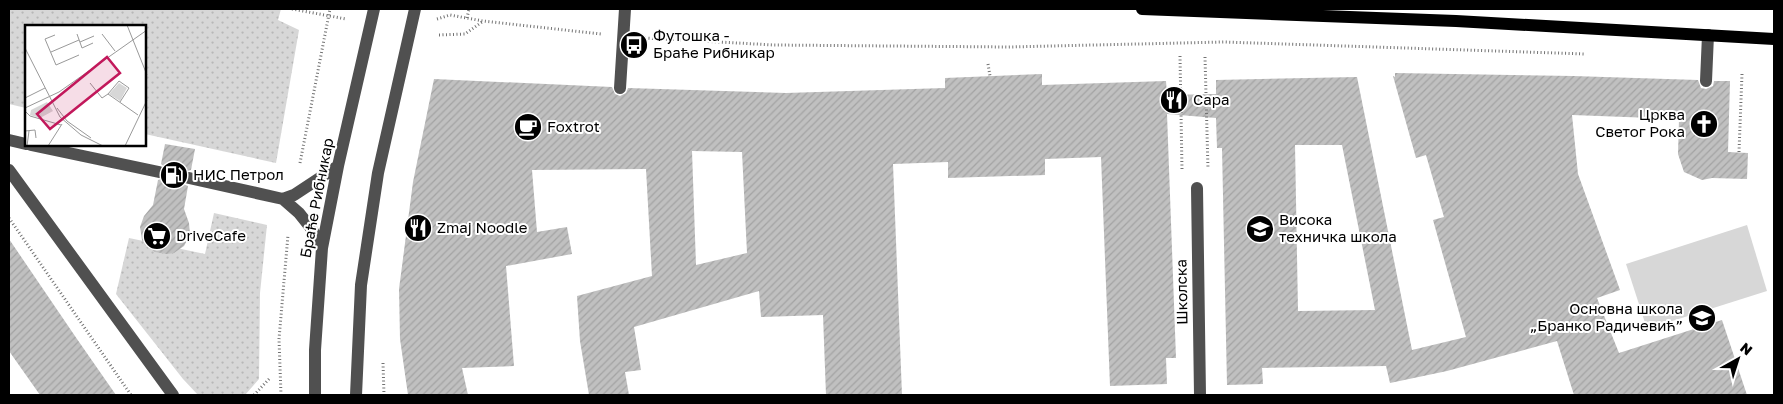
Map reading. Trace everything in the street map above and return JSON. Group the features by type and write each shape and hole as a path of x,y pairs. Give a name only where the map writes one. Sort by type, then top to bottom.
{"main road":[{"path":"1142,9 1456,21 1774,39"}],"street":[{"name":"Браће Рибникар","path":"315,395 315,350 322,248 338,166 374,9"},
{"path":"356,395 361,285 378,173 415,9"},
{"path":"620,88 625,9"},
{"path":"1706,81 1708,35"},
{"path":"9,140 25,144"},
{"path":"36,146 160,172"},
{"path":"283,199 294,195 338,166"},
{"path":"9,170 173,395"},
{"path":"189,178 283,199 299,213 311,228 322,248"},
{"name":"Школска","path":"1197,188 1200,395"}],"path":[{"path":"294,9 346,19"},
{"path":"467,18 469,9"},
{"path":"432,23 439,18 450,15 483,22 623,36 774,45 1008,47 1224,42 1590,54"},
{"path":"439,35 465,34 483,22"},
{"path":"988,64 990,76"},
{"path":"1739,152 1742,74"},
{"path":"9,218 131,395"},
{"path":"382,361 384,395"},
{"path":"254,395 270,378"}],"shaded area":[{"path":"9,9 281,9 278,20 299,30 276,163 146,134 146,25 25,25 25,108 9,104"},
{"path":"214,213 267,225 260,293 259,379 245,395 198,395 183,379 116,294 129,238 205,254"},
{"path":"1747,225 1767,291 1647,329 1626,264"}],"building":[{"path":"1395,73 1698,80 1701,88 1706,89 1713,86 1714,81 1730,81 1728,152 1748,153 1747,179 1712,178 1702,180 1684,172 1678,154 1679,119 1572,115 1578,174 1620,290 1597,298 1619,353 1722,320 1747,395 1574,395 1557,341 1447,371 1390,383 1386,366 1262,368 1263,384 1227,385 1222,148 1217,148 1216,118 1167,114 1176,358 1166,358 1167,384 1110,386 1101,157 1045,159 1045,175 948,178 948,162 893,164 902,395 826,395 823,315 761,317 759,291 634,327 641,370 625,372 629,395 589,395 580,341 577,296 652,276 646,169 532,170 537,232 567,227 572,254 506,266 514,366 462,368 468,395 408,395 400,339 399,289 413,182 434,79 612,87 615,94 620,96 626,93 628,88 786,93 945,88 945,78 1042,74 1042,85 1166,81 1167,95 1216,94 1216,80 1357,77 1412,350 1466,337 1433,220 1444,217 1426,155 1416,158 1393,76 1395,77","holes":["1295,145 1342,145 1375,310 1298,311","692,151 742,152 747,253 696,265"]},
{"path":"165,144 195,149 191,170 183,172 181,177 183,184 188,186 184,209 189,223 190,235 184,246 174,253 167,254 155,252 145,245 142,240 140,227 144,216 153,205 158,180 165,178 167,174 167,169 161,164"},
{"path":"9,239 116,395 40,395 9,351"}],"tunnel":[{"path":"159,172 189,178"}],"place":[{"name":"Футошка - Браће Рибникар","path":"634,45"},
{"name":"Сара","path":"1174,100"},
{"name":"Црква Светог Рока","path":"1704,124"},
{"name":"Foxtrot","path":"528,127"},
{"name":"НИС Петрол","path":"174,175"},
{"name":"Zmaj Noodle","path":"418,228"},
{"name":"Висока техничка школа","path":"1260,229"},
{"name":"DriveCafe","path":"157,236"},
{"name":"Основна школа „Бранко Радичевић”","path":"1702,318"}]}
